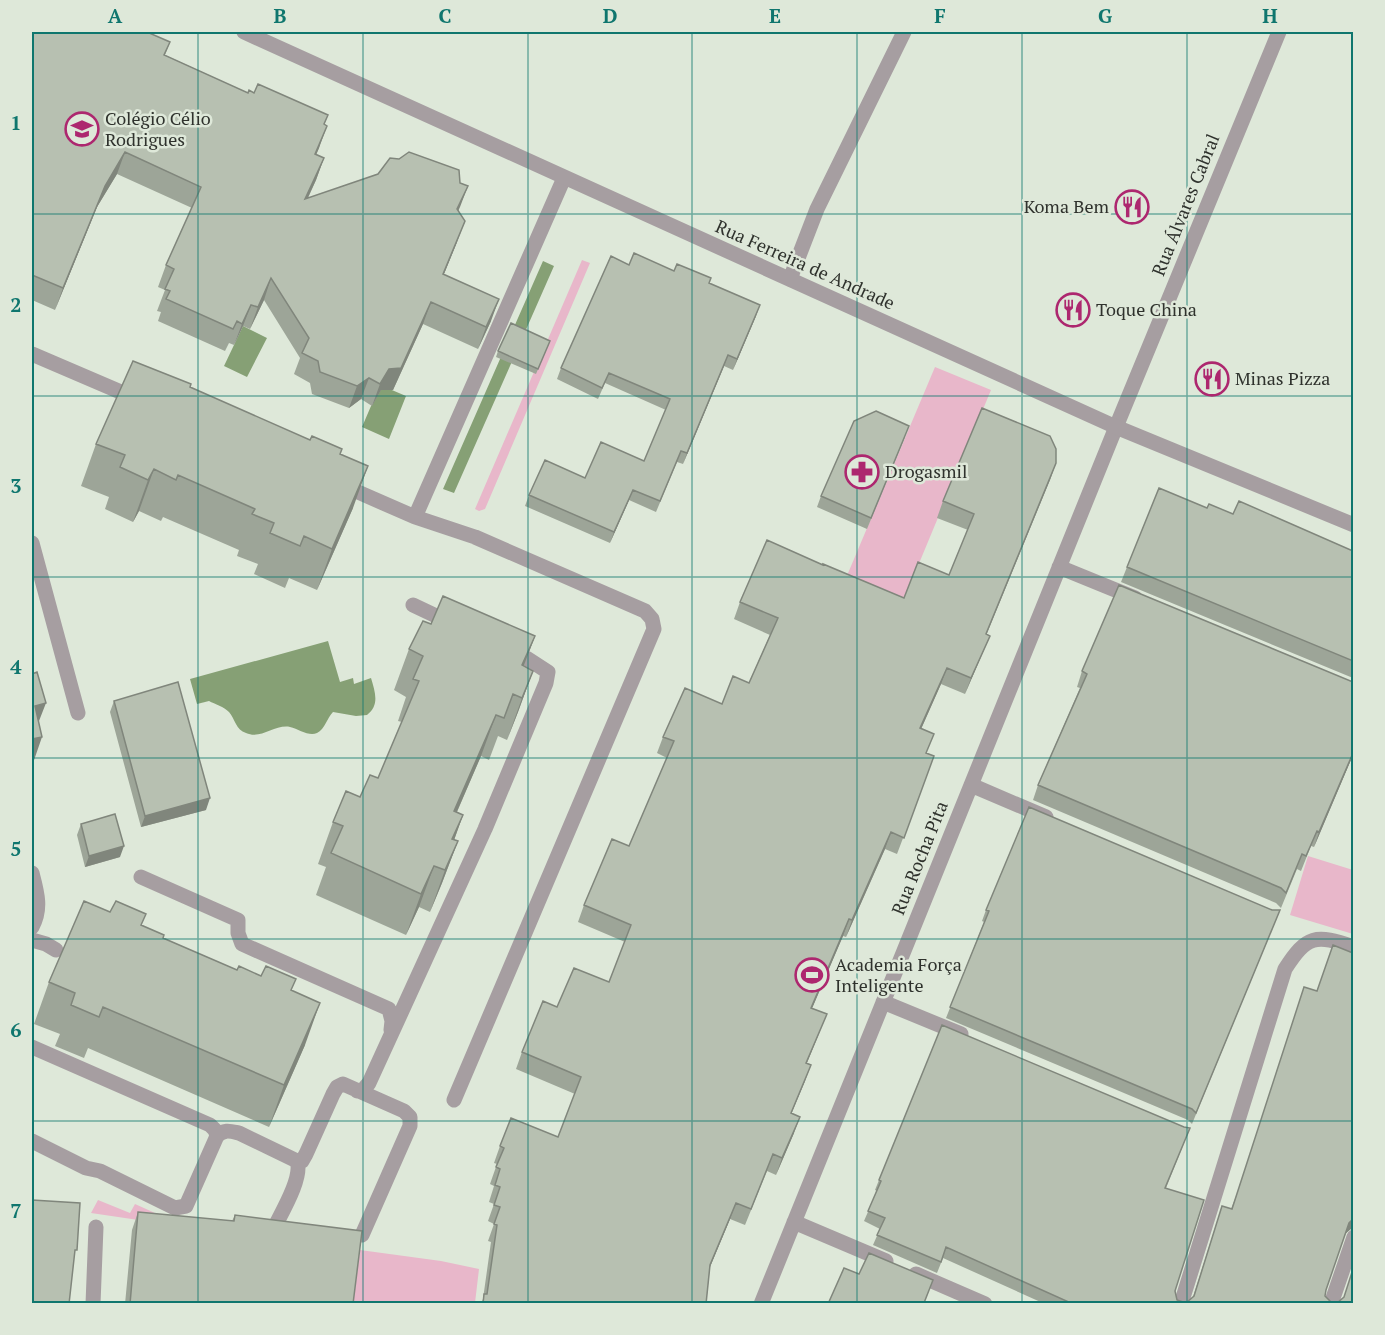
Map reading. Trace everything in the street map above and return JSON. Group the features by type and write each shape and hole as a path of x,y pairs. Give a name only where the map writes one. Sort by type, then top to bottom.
{"street":[{"name":"Rua Ferreira de Andrade","path":"244,32 1116,427 1353,525"},
{"path":"790,279 817,208 904,32"},
{"name":"Rua Álvares Cabral","path":"1116,427 1279,32"},
{"path":"415,517 564,178"},
{"path":"32,354 152,405"},
{"name":"Rua Rocha Pita","path":"761,1304 1116,427"},
{"path":"327,479 415,517 475,537 645,611 652,619 654,629 454,1101"},
{"path":"32,543 78,713"},
{"path":"1059,567 1151,605"},
{"path":"413,604 461,627"},
{"path":"357,1091 363,1090 369,1083 485,829 546,683 548,672 496,643"},
{"path":"971,785 1056,821"},
{"path":"32,873 38,898 36,919 32,927"},
{"path":"141,877 238,920 238,933 242,944 388,1009 392,1021 391,1033"},
{"path":"1181,1304 1284,969 1297,951 1308,941 1329,939 1353,947"},
{"path":"32,940 56,950"},
{"path":"883,1002 975,1041"},
{"path":"32,1047 210,1125 217,1136"},
{"path":"32,1141 175,1208 186,1206 217,1136 222,1131 229,1130 239,1133 297,1161 302,1161 337,1087 343,1084 404,1111 410,1117 410,1126 362,1236"},
{"path":"274,1228 297,1178 300,1168 297,1161"},
{"path":"794,1222 985,1304"},
{"path":"93,1304 96,1227"},
{"path":"1331,1304 1353,1237"}],"shaded area":[{"path":"582,260 590,263 485,509 479,511 475,509"},
{"path":"543,261 554,266 454,493 443,489"},
{"path":"243,326 267,338 247,377 224,366"},
{"path":"935,367 991,390 903,602 846,578"},
{"path":"380,385 406,396 389,439 362,427"},
{"path":"328,641 340,682 353,678 354,684 371,678 375,703 367,715 356,716 333,712 322,729 314,734 284,727 252,735 243,732 229,712 222,707 209,701 197,704 190,679"},
{"path":"1308,856 1353,870 1353,934 1290,915"},
{"path":"98,1200 130,1213 135,1204 186,1227 91,1213"},
{"path":"360,1250 441,1261 479,1269 475,1303 353,1304"}],"building":[{"path":"32,32 147,32 170,42 164,55 248,93 249,90 254,93 258,84 328,115 324,124 327,126 315,154 324,158 305,199 378,174 390,158 399,159 409,152 459,170 460,183 468,186 457,209 465,221 443,274 499,299 486,327 431,302 401,368 389,369 380,384 369,378 357,386 320,372 318,361 302,353 309,338 271,278 258,307 251,305 242,324 237,321 233,329 166,299 170,291 165,289 174,269 166,265 201,187 125,152 105,186 63,288 32,275"},
{"path":"634,253 674,271 677,264 711,278 709,283 760,305 737,359 728,355 687,453 681,451 660,501 633,490 614,532 529,495 545,460 585,478 601,442 644,461 670,399 609,373 602,388 561,368 611,256 629,265"},
{"path":"511,323 550,341 538,369 498,351"},
{"path":"133,361 191,384 190,387 310,440 312,436 342,449 340,454 368,466 332,549 304,536 300,546 270,533 274,523 252,514 255,509 178,475 176,480 154,469 148,480 120,467 125,455 96,444"},
{"path":"982,408 1050,436 1056,449 1056,463 986,634 990,636 971,678 947,668 920,728 934,734 926,753 934,756 904,838 891,832 852,920 849,919 811,1008 827,1014 806,1063 811,1065 791,1113 800,1117 782,1158 773,1154 751,1209 736,1203 710,1265 706,1304 483,1304 484,1294 487,1294 497,1225 494,1224 500,1207 494,1205 500,1187 495,1185 500,1169 496,1167 504,1148 500,1146 511,1118 558,1137 581,1077 522,1052 543,1001 557,1007 574,968 609,982 631,925 584,905 612,839 629,846 674,741 663,737 685,688 722,704 733,676 749,683 778,618 740,602 767,540 904,598 918,562 949,575 974,514 943,501"},
{"name":"Drogasmil","path":"876,411 909,426 871,518 821,496 854,421"},
{"path":"1159,488 1207,508 1209,504 1233,514 1239,501 1353,551 1353,661 1127,567"},
{"path":"1119,585 1353,682 1353,753 1319,832 1317,831 1306,856 1302,854 1286,893 1281,888 1038,785 1087,674 1082,671"},
{"path":"443,596 535,636 522,665 533,671 522,698 513,694 504,718 496,715 454,811 463,815 452,839 458,841 445,870 434,866 421,894 331,853 343,826 333,822 346,791 360,797 370,775 378,778 419,681 413,679 423,656 409,649 423,621 431,624"},
{"path":"37,672 46,703 35,706 42,737 32,739 32,674"},
{"path":"178,682 210,798 145,816 114,701"},
{"path":"1029,807 1272,910 1280,910 1196,1113 1192,1109 950,1007 989,911 986,910"},
{"path":"115,814 124,846 89,856 81,824"},
{"path":"84,901 110,912 116,901 146,914 141,925 164,935 163,938 237,970 239,966 261,976 266,966 296,979 291,990 320,1003 284,1085 103,1007 99,1017 71,1005 75,993 49,982"},
{"path":"1333,945 1353,953 1353,1219 1349,1223 1325,1296 1331,1302 1337,1303 1344,1297 1353,1269 1353,1304 1073,1304 946,1247 941,1262 877,1235 885,1218 868,1211 942,1025 1190,1128 1165,1188 1204,1200 1175,1291 1177,1300 1186,1303 1194,1296 1222,1206 1232,1209 1304,987 1317,991"},
{"path":"32,1200 80,1203 77,1250 75,1250 69,1304 32,1304"},
{"path":"138,1212 234,1221 235,1215 362,1231 353,1304 130,1304"},
{"path":"869,1253 933,1280 924,1303 926,1304 828,1304 844,1268 859,1274"}],"place":[{"name":"Colégio Célio Rodrigues","path":"82,129"},
{"name":"Koma Bem","path":"1132,207"},
{"name":"Toque China","path":"1073,310"},
{"name":"Minas Pizza","path":"1212,379"},
{"name":"Drogasmil","path":"862,472"},
{"name":"Academia Força Inteligente","path":"812,975"}]}
